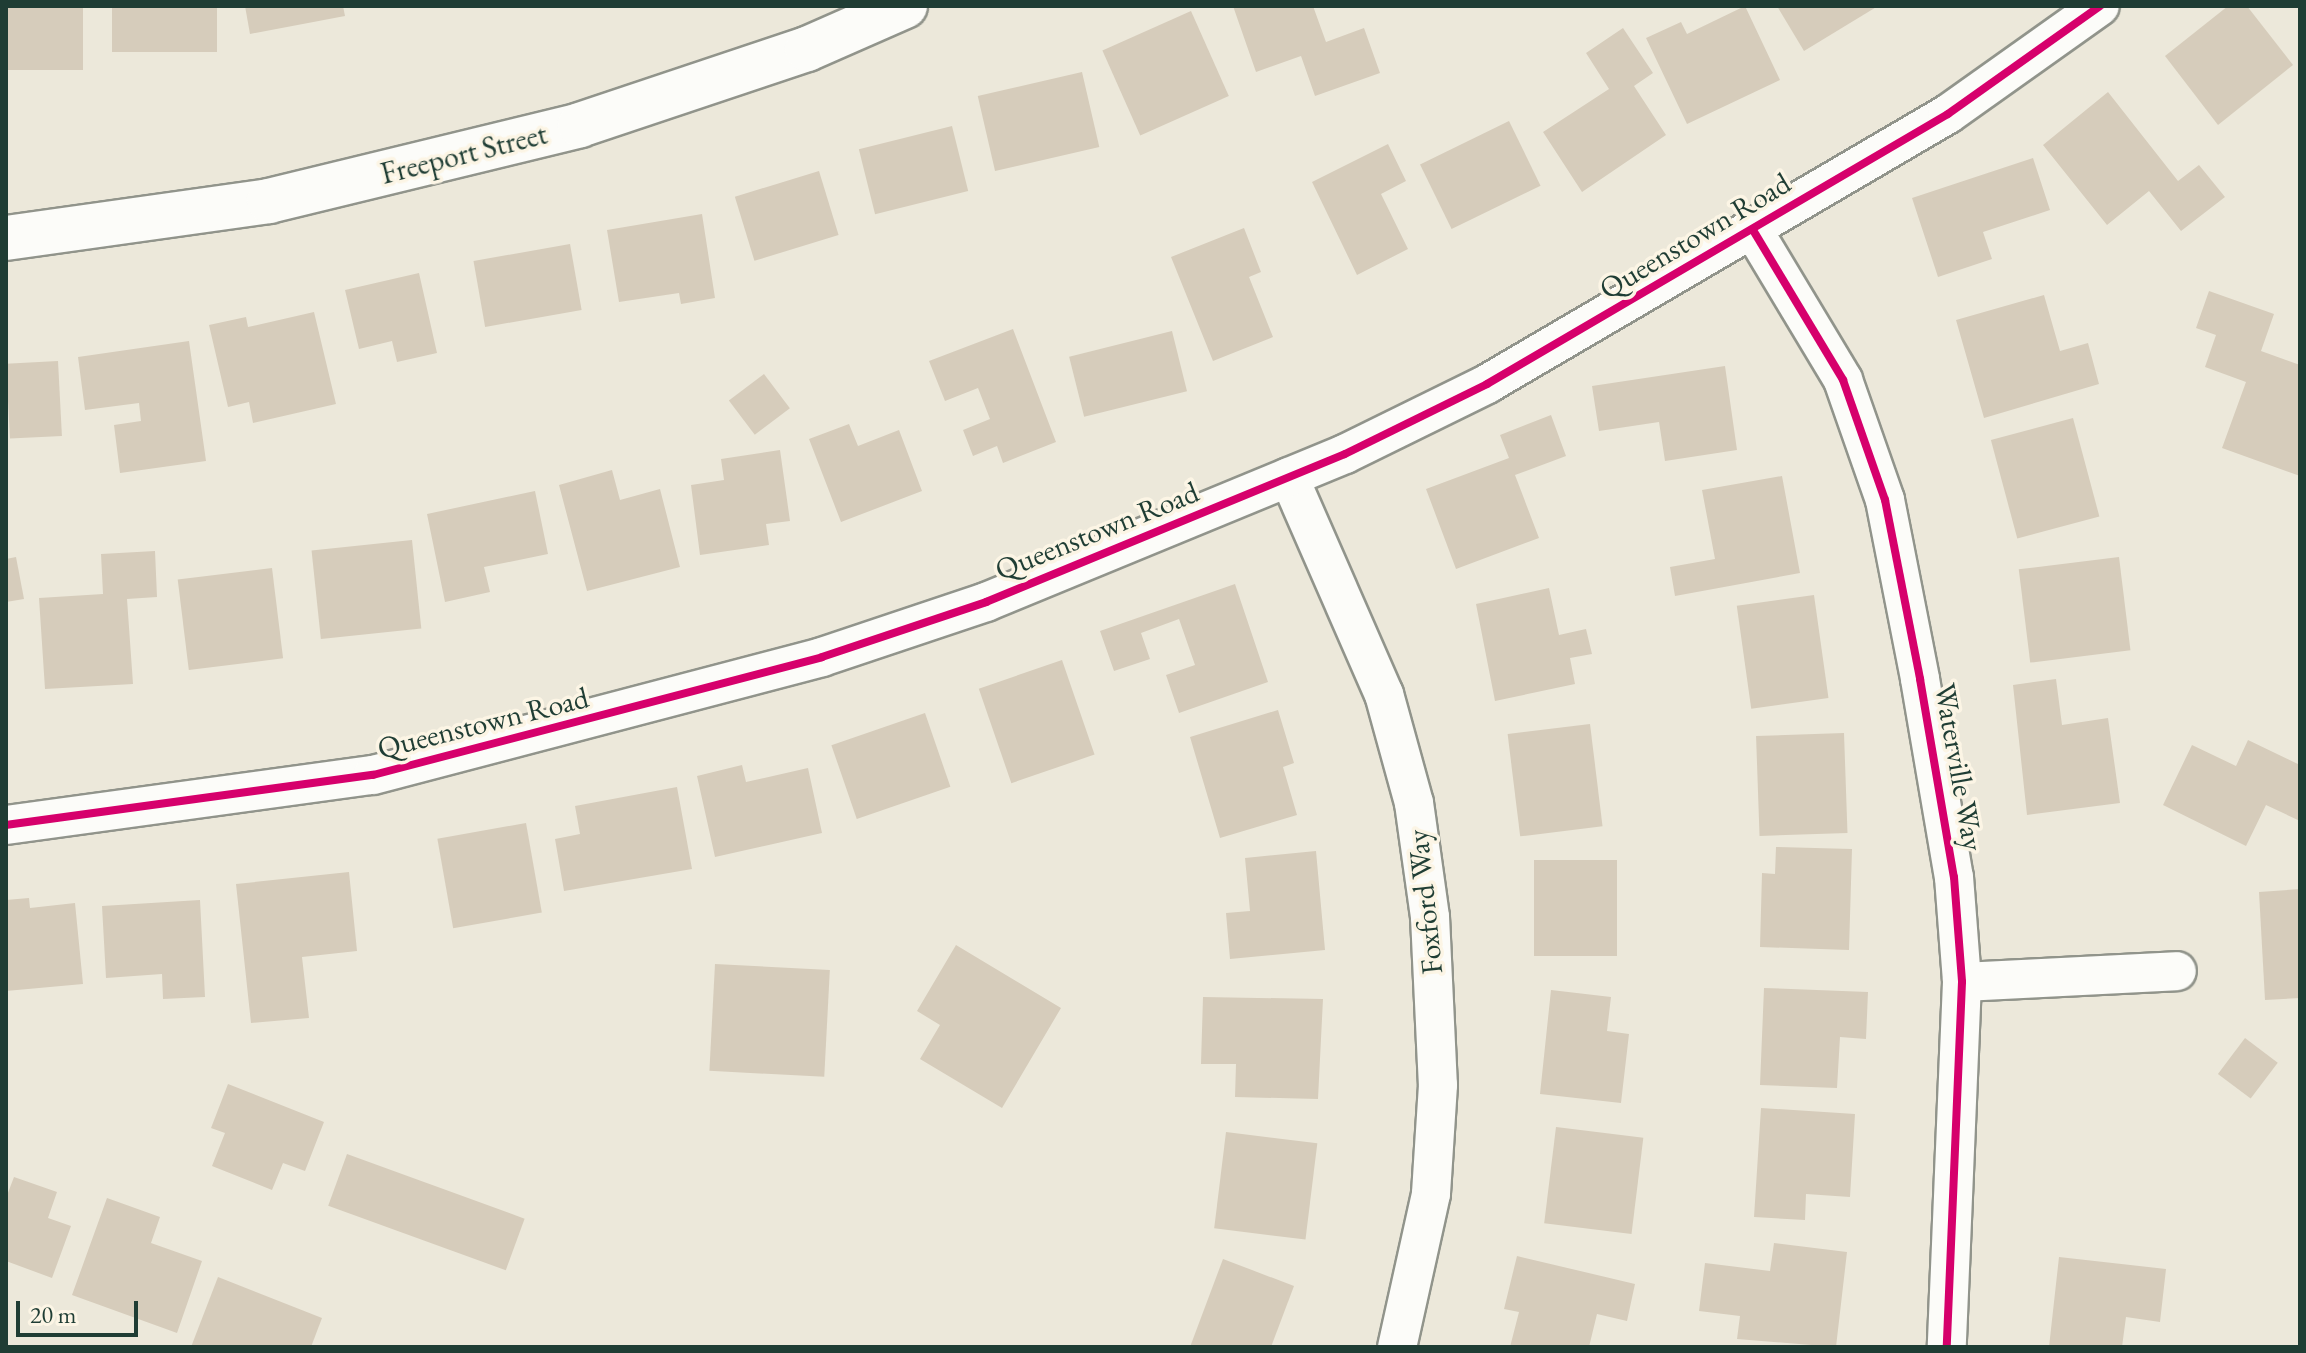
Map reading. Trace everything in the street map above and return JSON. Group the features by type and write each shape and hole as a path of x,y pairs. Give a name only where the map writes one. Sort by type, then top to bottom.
{"main road":[{"name":"Freeport Street","path":"6,238 269,201 565,128 793,54 905,6"}],"street":[{"name":"Queenstown Road","path":"6,825 317,786 605,718 986,602 1289,477 1487,384 1753,230 2045,51 2100,6"},
{"name":"Waterville Way","path":"1753,230 1843,380 1885,500 1954,877 1962,982 1947,1347"},
{"name":"Foxford Way","path":"1289,477 1384,694 1414,803 1430,917 1438,1085 1431,1194 1397,1347"},
{"path":"1962,982 2177,971"}],"building":[{"path":"6,6 83,6 83,70 6,70"},
{"path":"112,6 217,6 217,52 112,52"},
{"path":"245,6 343,6 345,16 250,34"},
{"path":"1233,6 1313,6 1326,42 1364,28 1380,73 1315,96 1301,56 1256,72"},
{"path":"1745,6 1780,80 1687,124 1646,38 1681,22 1687,34"},
{"path":"1777,6 1878,6 1804,51"},
{"path":"2228,6 2247,6 2293,65 2218,125 2165,56"},
{"path":"1191,11 1229,96 1140,135 1102,50"},
{"path":"1623,28 1653,73 1634,86 1666,135 1582,192 1543,132 1609,89 1586,53"},
{"path":"1082,72 1099,147 995,171 978,96"},
{"path":"2108,92 2178,181 2199,165 2225,197 2181,231 2149,191 2107,225 2043,145"},
{"path":"1509,121 1541,186 1452,229 1420,164"},
{"path":"952,126 968,191 875,214 859,149"},
{"path":"1388,144 1406,181 1381,194 1408,249 1357,275 1312,182"},
{"path":"2033,158 2050,210 1983,232 1992,259 1938,277 1912,198"},
{"path":"819,171 839,235 754,261 735,197"},
{"path":"702,214 715,298 681,304 679,293 619,302 607,230"},
{"path":"1244,228 1261,272 1249,277 1273,337 1213,361 1171,257"},
{"path":"570,244 582,310 485,327 473,261"},
{"path":"419,273 437,353 397,362 392,341 359,349 345,290"},
{"path":"2209,291 2274,314 2261,351 2300,365 2300,476 2222,448 2246,382 2205,367 2216,335 2196,328"},
{"path":"2044,295 2060,351 2088,343 2099,384 1984,418 1956,320"},
{"path":"314,312 336,404 253,423 249,402 228,407 209,325 246,317 248,327"},
{"path":"1013,329 1056,442 1003,463 997,446 973,456 963,430 990,419 978,388 945,401 929,361"},
{"path":"1172,331 1187,391 1084,417 1069,357"},
{"path":"189,341 206,461 120,473 114,425 141,421 139,403 85,410 78,357"},
{"path":"58,361 62,436 10,439 6,364"},
{"path":"1725,366 1737,450 1665,461 1659,422 1599,431 1592,386"},
{"path":"764,374 790,408 755,435 729,400"},
{"path":"1551,415 1566,456 1515,475 1539,538 1456,569 1426,489 1509,458 1500,435"},
{"path":"2073,418 2099,517 2017,539 1991,440"},
{"path":"849,424 858,446 899,430 922,491 841,522 809,439"},
{"path":"780,450 790,521 766,524 769,545 700,555 691,485 724,480 721,459"},
{"path":"612,470 620,500 660,489 680,567 587,591 559,485"},
{"path":"1782,476 1800,573 1675,596 1670,567 1715,559 1702,490"},
{"path":"535,491 548,554 484,567 490,592 445,602 427,514"},
{"path":"412,540 421,629 321,639 312,551"},
{"path":"155,551 157,597 127,599 133,684 45,689 39,598 103,594 101,554"},
{"path":"16,557 24,599 6,602 6,559"},
{"path":"2119,557 2130,650 2030,663 2019,569"},
{"path":"272,568 283,658 189,670 178,580"},
{"path":"1235,584 1268,682 1179,713 1166,675 1195,665 1179,619 1141,633 1150,659 1114,671 1100,631"},
{"path":"1549,588 1559,635 1586,629 1592,654 1570,658 1575,684 1495,701 1476,604"},
{"path":"1814,595 1828,698 1751,709 1737,606"},
{"path":"1062,660 1095,755 1011,783 979,689"},
{"path":"2056,679 2062,725 2108,718 2120,803 2027,815 2013,685"},
{"path":"1278,710 1294,763 1283,767 1297,815 1220,838 1190,737"},
{"path":"925,713 950,787 857,819 831,745"},
{"path":"1590,724 1603,826 1520,836 1508,734"},
{"path":"1844,733 1847,833 1760,836 1756,736"},
{"path":"2248,740 2300,765 2300,821 2266,805 2246,846 2163,805 2192,745 2236,766"},
{"path":"742,765 746,782 808,768 822,833 715,857 697,776"},
{"path":"677,787 692,869 564,891 555,839 580,834 575,806"},
{"path":"526,823 542,913 453,928 437,839"},
{"path":"1776,847 1852,849 1849,950 1760,947 1762,873 1775,874"},
{"path":"1316,851 1325,950 1230,959 1226,913 1250,911 1245,858"},
{"path":"1534,860 1617,860 1617,956 1534,956"},
{"path":"349,872 357,951 302,957 309,1018 251,1023 236,884"},
{"path":"2300,889 2300,998 2265,1000 2259,892"},
{"path":"29,898 30,908 75,903 83,984 6,991 6,900"},
{"path":"200,900 205,997 163,999 162,974 106,978 102,906"},
{"path":"956,945 1061,1008 1002,1108 920,1059 940,1025 917,1011"},
{"path":"715,964 830,970 824,1077 709,1071"},
{"path":"1764,988 1868,992 1866,1039 1840,1037 1837,1088 1760,1085"},
{"path":"1551,990 1611,997 1607,1031 1629,1034 1621,1103 1540,1094"},
{"path":"1203,997 1323,999 1318,1099 1235,1097 1236,1064 1201,1064"},
{"path":"2245,1038 2278,1063 2251,1099 2218,1074"},
{"path":"228,1084 324,1122 305,1171 283,1163 272,1190 212,1166 225,1133 211,1128"},
{"path":"1761,1108 1855,1114 1850,1197 1806,1194 1805,1220 1754,1217"},
{"path":"1556,1127 1643,1138 1632,1234 1544,1223"},
{"path":"1226,1132 1317,1143 1305,1239 1214,1228"},
{"path":"347,1154 525,1219 506,1270 328,1206"},
{"path":"14,1177 57,1192 48,1218 71,1226 52,1278 6,1261 6,1198"},
{"path":"107,1198 160,1217 151,1243 202,1261 177,1333 72,1295"},
{"path":"1774,1243 1847,1252 1836,1347 1737,1339 1740,1316 1699,1311 1705,1263 1770,1271"},
{"path":"1517,1256 1635,1284 1627,1321 1597,1314 1589,1347 1510,1347 1519,1312 1504,1309"},
{"path":"2059,1257 2166,1269 2160,1322 2126,1317 2122,1347 2049,1347"},
{"path":"1223,1259 1294,1286 1271,1347 1190,1347"},
{"path":"218,1277 322,1318 311,1347 191,1347"}],"cycle path":[{"path":"6,825 373,775 822,657 986,602 1345,454 1487,384 1948,114 2100,6"},
{"path":"1753,230 1843,380 1885,500 1920,679 1954,877 1962,982 1947,1347"}]}
